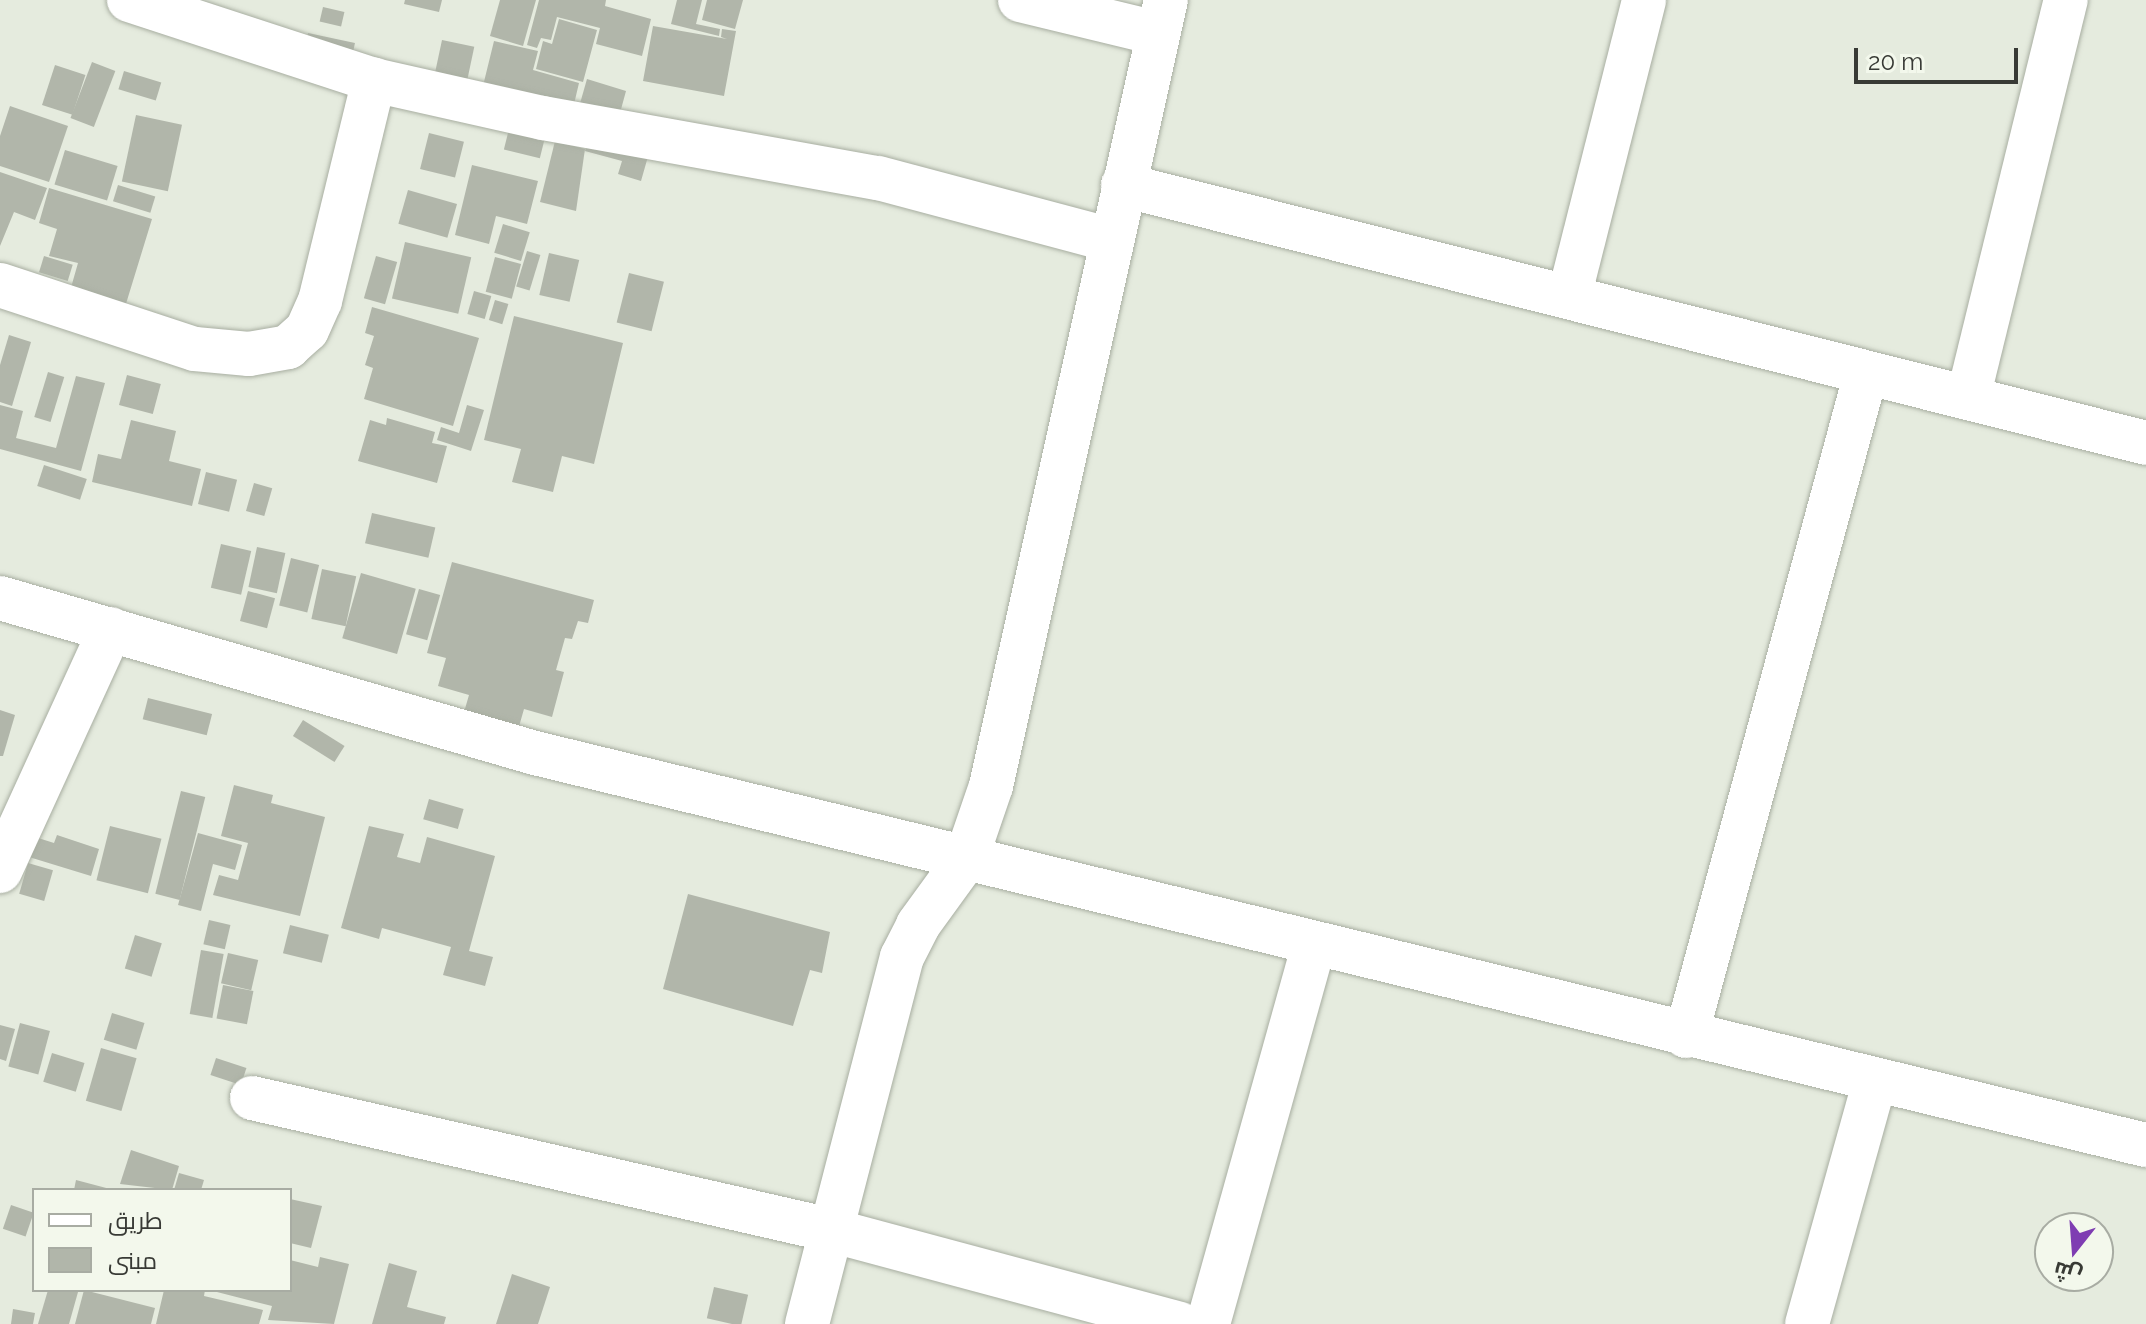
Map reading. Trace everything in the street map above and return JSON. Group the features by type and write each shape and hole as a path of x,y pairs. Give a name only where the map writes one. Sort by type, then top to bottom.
{"street":[{"path":"129,0 374,80 543,118 878,178 1111,240"},
{"path":"807,1324 902,957 918,925 966,859 991,786 1161,17 1020,0"},
{"path":"1569,297 1644,0"},
{"path":"1968,398 2066,0"},
{"path":"0,285 195,349 249,354 288,347 307,330 320,301 374,80"},
{"path":"1123,185 2146,443"},
{"path":"1686,1036 1866,373"},
{"path":"0,598 535,753 1686,1036 2146,1145"},
{"path":"0,871 111,629"},
{"path":"1208,1324 1314,944"},
{"path":"1807,1324 1875,1081"},
{"path":"252,1098 830,1230 1180,1324"}],"building":[{"path":"405,0 442,0 439,12 404,4"},
{"path":"500,0 536,0 523,46 490,36"},
{"path":"539,0 606,0 605,6 651,19 642,56 596,44 600,28 557,17 551,40 541,38 537,48 527,45"},
{"path":"677,0 702,0 696,24 720,29 719,36 671,24"},
{"path":"707,0 743,0 735,29 702,20"},
{"path":"323,7 344,12 341,27 320,22"},
{"path":"559,19 597,30 583,82 536,69 543,41 552,44"},
{"path":"653,26 727,39 721,37 722,29 736,31 724,96 643,81"},
{"path":"308,33 355,43 351,64 304,54"},
{"path":"442,40 474,47 467,79 435,72"},
{"path":"494,41 538,51 533,70 579,83 570,121 480,98"},
{"path":"92,62 115,71 94,127 70,118"},
{"path":"55,65 85,75 72,115 42,105"},
{"path":"124,71 161,82 156,101 118,89"},
{"path":"587,79 626,91 617,124 579,107"},
{"path":"10,106 68,126 49,182 0,166 0,136"},
{"path":"136,115 182,125 168,191 122,182"},
{"path":"509,129 545,138 540,158 504,149"},
{"path":"592,129 651,146 641,181 618,174 622,161 585,151"},
{"path":"429,133 464,142 455,178 420,169"},
{"path":"555,141 585,149 576,211 540,202"},
{"path":"65,150 118,166 107,201 54,184"},
{"path":"472,165 538,181 527,224 496,216 489,244 455,235"},
{"path":"0,172 47,188 35,220 14,212 0,246"},
{"path":"118,185 155,196 150,213 113,201"},
{"path":"49,188 152,219 125,307 70,291 78,263 49,256 57,229 39,223"},
{"path":"408,190 457,204 447,238 398,224"},
{"path":"503,224 530,232 521,261 494,253"},
{"path":"405,242 471,257 458,314 392,299"},
{"path":"527,251 540,255 530,290 516,286"},
{"path":"549,253 579,260 570,302 539,295"},
{"path":"44,256 73,265 68,281 39,272"},
{"path":"376,256 397,262 385,304 364,298"},
{"path":"495,257 521,264 512,299 486,292"},
{"path":"629,273 664,282 652,331 617,322"},
{"path":"474,291 491,296 485,319 467,314"},
{"path":"495,300 508,304 502,324 489,320"},
{"path":"372,307 479,338 453,426 364,399 373,368 365,365 374,336 365,333"},
{"path":"514,316 623,343 594,464 562,456 553,492 512,482 521,449 484,440"},
{"path":"9,335 31,342 12,406 0,402 0,365"},
{"path":"48,372 64,377 51,422 34,417"},
{"path":"127,375 161,384 153,414 119,405"},
{"path":"76,376 105,383 81,471 0,449 0,405 23,411 16,438 56,448"},
{"path":"467,405 484,410 471,451 437,440 441,427 459,433"},
{"path":"387,418 435,432 432,443 447,446 437,483 358,461 370,420 386,425"},
{"path":"131,420 176,431 169,461 201,469 192,506 92,482 98,454 121,459"},
{"path":"44,465 87,479 80,500 37,486"},
{"path":"206,472 237,480 229,512 198,504"},
{"path":"254,483 272,488 264,516 246,511"},
{"path":"372,513 435,528 428,558 365,543"},
{"path":"221,544 251,551 241,595 211,588"},
{"path":"257,547 285,553 277,593 248,587"},
{"path":"291,558 319,565 307,613 279,606"},
{"path":"452,562 594,600 588,623 578,621 572,639 565,638 556,670 564,672 552,717 524,709 514,744 462,719 469,695 438,686 446,658 427,653"},
{"path":"322,569 356,576 346,626 311,619"},
{"path":"361,573 416,589 397,654 342,638"},
{"path":"419,589 440,595 427,640 406,634"},
{"path":"248,591 275,598 267,628 240,621"},
{"path":"148,698 212,714 207,735 143,719"},
{"path":"0,710 15,715 3,756 0,756"},
{"path":"303,720 345,746 334,762 293,736"},
{"path":"234,785 273,795 271,803 325,817 300,916 213,895 219,875 238,880 248,843 221,836"},
{"path":"181,791 205,797 180,900 155,894"},
{"path":"429,799 464,809 458,829 423,819"},
{"path":"110,826 161,839 148,893 96,880"},
{"path":"369,826 404,834 397,857 420,863 427,837 495,856 469,951 493,957 485,986 443,975 451,947 382,928 379,939 341,928"},
{"path":"198,833 242,845 235,870 213,864 201,911 178,905"},
{"path":"57,835 99,849 91,876 29,857 35,837 54,843"},
{"path":"28,863 53,870 44,901 19,894"},
{"path":"688,894 830,932 822,973 810,970 793,1026 663,989"},
{"path":"209,920 230,925 225,949 203,944"},
{"path":"290,925 329,935 322,963 283,953"},
{"path":"135,935 162,943 152,977 125,968"},
{"path":"201,950 224,954 212,1018 190,1014"},
{"path":"228,953 258,960 251,990 221,983"},
{"path":"223,985 253,991 247,1024 217,1018"},
{"path":"112,1013 145,1023 136,1050 104,1040"},
{"path":"20,1023 50,1031 38,1074 8,1066"},
{"path":"0,1025 15,1029 6,1061 0,1059"},
{"path":"101,1048 137,1058 121,1111 86,1101"},
{"path":"52,1053 85,1063 76,1092 43,1082"},
{"path":"216,1058 246,1068 241,1085 210,1075"},
{"path":"131,1150 179,1166 173,1188 120,1184"},
{"path":"179,1173 204,1180 202,1188 175,1188"},
{"path":"76,1180 106,1188 74,1188"},
{"path":"292,1199 322,1206 311,1248 292,1243"},
{"path":"11,1205 32,1212 26,1236 3,1229"},
{"path":"320,1257 349,1264 334,1324 268,1320 272,1306 217,1292 292,1292 292,1260 318,1267"},
{"path":"389,1263 417,1271 407,1307 446,1317 444,1324 372,1324"},
{"path":"512,1274 550,1287 538,1324 496,1324"},
{"path":"714,1287 748,1295 741,1324 707,1318"},
{"path":"47,1292 78,1292 69,1324 38,1324"},
{"path":"83,1292 155,1308 151,1324 75,1324"},
{"path":"164,1292 205,1292 204,1296 263,1310 259,1324 156,1324"},
{"path":"13,1309 35,1313 33,1324 11,1324"}]}
